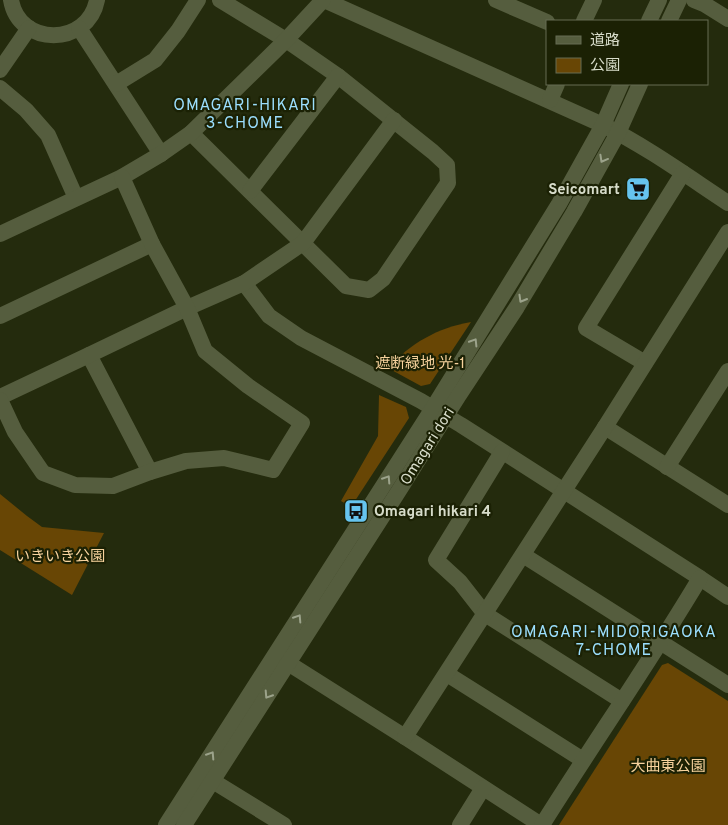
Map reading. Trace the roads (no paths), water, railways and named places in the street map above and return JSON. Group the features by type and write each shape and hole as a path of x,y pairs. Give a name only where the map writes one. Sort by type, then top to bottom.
{"street":[{"path":"11,0 18,18 28,28 41,34 54,36 67,34 79,28 89,19 97,0"},
{"path":"116,84 155,60 178,31 198,0"},
{"path":"191,133 346,286 369,290 383,279 448,183 447,166 394,120 338,76 286,40 220,0"},
{"path":"0,234 122,177 161,154 191,133 286,40 323,0 618,132 728,203"},
{"path":"496,0 546,22"},
{"path":"584,20 594,0"},
{"path":"649,20 659,0"},
{"path":"669,20 679,0"},
{"path":"701,1 728,19"},
{"path":"0,70 28,28"},
{"path":"79,28 161,154"},
{"path":"250,191 338,76"},
{"path":"550,100 557,85"},
{"name":"Omagari dori","path":"166,825 206,777 439,412 603,125 621,85"},
{"name":"Omagari dori","path":"439,412 517,307 574,212 618,132 640,85"},
{"path":"0,88 26,110 48,135 76,198"},
{"path":"122,177 152,244 187,308 205,351 248,386 302,423 273,470 224,458 186,461 113,486 75,485 42,473 15,432 0,398 187,308 244,283 303,243 394,120"},
{"path":"646,363 586,328 682,173"},
{"path":"405,737 486,614 728,232"},
{"path":"0,316 152,244"},
{"path":"244,283 269,316 301,338 439,412 728,597"},
{"path":"89,355 150,472"},
{"path":"667,466 728,371"},
{"path":"605,427 728,505"},
{"path":"502,452 436,560 460,582 486,614 622,701"},
{"path":"523,555 728,685"},
{"path":"282,659 542,825 661,642 700,578"},
{"path":"447,674 583,760"},
{"path":"206,777 284,825"},
{"name":"Omagari dori","path":"184,825 206,777"},
{"path":"460,825 483,788"}],"place":[{"name":"Seicomart","path":"638,189"},
{"name":"Omagari hikari 4","path":"356,511"}],"district":[{"name":"OMAGARI-HIKARI 3-CHOME","path":"245,113"},
{"name":"OMAGARI-MIDORIGAOKA 7-CHOME","path":"614,640"}],"park label":[{"name":"遮断緑地 光-1","path":"420,363"},
{"name":"いきいき公園","path":"60,556"},
{"name":"大曲東公園","path":"668,766"}]}
